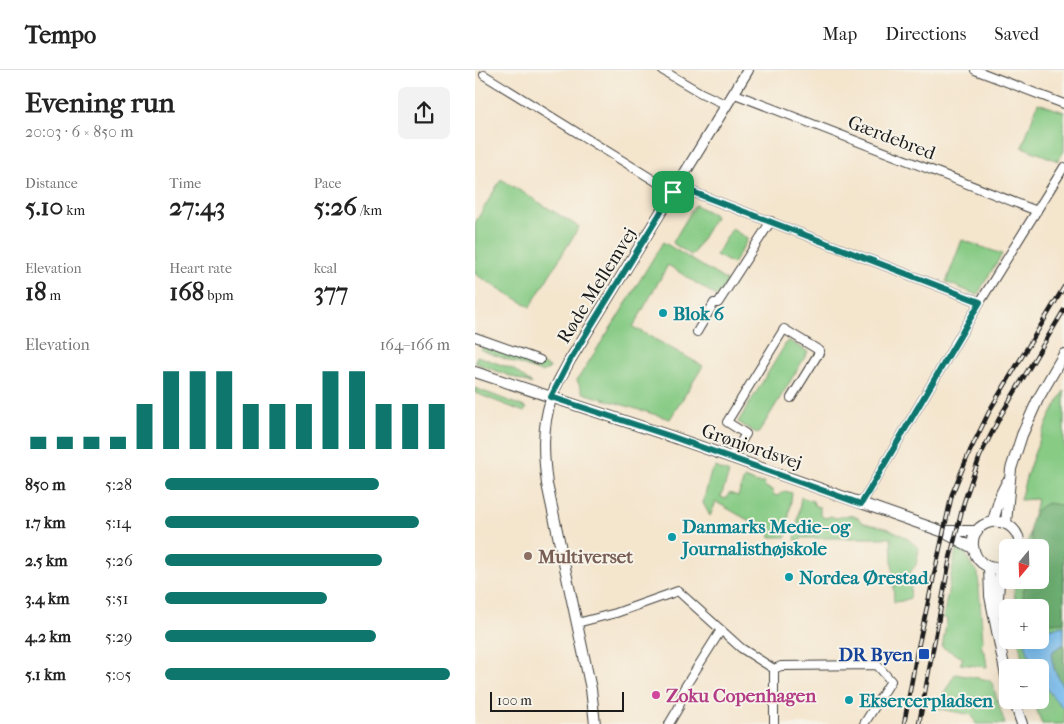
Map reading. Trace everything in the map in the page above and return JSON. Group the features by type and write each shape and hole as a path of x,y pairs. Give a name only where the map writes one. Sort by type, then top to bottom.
{"street":[{"path":"662,70 701,93 727,105"},
{"name":"Røde Mellemvej","path":"595,724 591,689 547,484 543,455 543,434 551,397 570,360 749,70"},
{"path":"975,70 1064,104"},
{"path":"997,78 1002,70"},
{"path":"484,75 675,189 771,221 980,302"},
{"name":"Gærdebred","path":"735,94 1037,212"},
{"path":"861,504 980,302 1064,167"},
{"path":"697,332 714,303 718,303 771,221"},
{"path":"731,457 746,434 727,422 784,329 820,351 791,398"},
{"path":"475,337 540,360"},
{"path":"993,521 1022,435 1035,406 1064,354"},
{"name":"Grønjordsvej","path":"475,372 731,457 941,531 973,548"},
{"path":"1006,523 1009,477"},
{"path":"999,567 989,567 978,560 973,548 977,531 981,526 993,521 1006,523 1017,533 1019,539"},
{"name":"Grønjordsvej","path":"941,531 977,531"},
{"path":"989,567 990,596 1002,659"},
{"path":"996,622 1001,589"},
{"path":"577,623 616,614 679,591 741,648 775,669"},
{"path":"669,724 679,707 683,690 721,630"},
{"path":"775,669 781,666 877,664 891,681 864,724"},
{"path":"774,724 775,669"},
{"path":"1017,709 1022,721"}],"green space":[{"path":"1038,103 1064,112 1064,151 1058,161 1022,147"},
{"path":"501,179 579,227 530,307 475,274 475,223"},
{"path":"695,205 715,215 715,217 691,255 673,242"},
{"path":"732,229 748,239 733,264 716,255"},
{"path":"962,240 1002,254 977,295 946,282"},
{"path":"663,242 727,281 718,297 668,265 633,327 703,366 670,419 583,393 577,380"},
{"path":"788,340 808,352 758,434 738,422"},
{"path":"485,343 550,367 541,372 481,350"},
{"path":"477,356 513,369 532,384 475,362"},
{"path":"475,388 527,408 524,412 475,393"},
{"path":"1064,391 1064,724 1042,724 1036,709 1049,709 1049,659 1022,659 1020,649 1049,649 1049,599 1015,599 1014,589 1049,589 1049,539 1029,539 1037,499 1020,500 1038,444"},
{"path":"716,467 729,473 721,497 726,499 729,493 738,496 744,478 757,483 764,483 765,487 772,490 773,494 777,496 785,491 792,493 786,537 770,537 769,532 716,502 710,516 703,503 711,472"},
{"path":"801,497 813,501 815,506 820,507 820,515 825,518 831,516 836,518 854,516 862,522 897,532 916,546 919,549 916,565 911,571 909,578 912,581 910,598 894,602 891,538 801,538 800,542 795,540"},
{"path":"1048,503 1060,505 1064,503 1064,622 1049,623 1049,599 1023,599 1024,589 1049,589 1049,539 1031,539 1030,530 1033,516 1043,505"},
{"path":"956,550 965,552 970,564 978,573 983,641 981,644 983,652 985,652 987,667 960,664 963,658 942,647 947,619 943,618"},
{"path":"1064,644 1064,689 1054,669 1051,655 1056,648"},
{"path":"955,674 989,680 992,683 1005,724 976,724 972,715 935,708"}],"water":[{"path":"1064,626 1064,644 1054,650 1051,655 1054,669 1064,689 1064,709 1049,691 1049,659 1030,659 1027,649 1049,649 1049,628"}],"railway":[{"path":"904,724 917,652 952,494 991,408 1064,287"},
{"path":"919,724 950,558 964,502 980,456 1001,415 1064,310"}],"place":[{"name":"Blok 6","path":"663,313"},
{"name":"Danmarks Medie- og Journalisthøjskole","path":"672,537"},
{"name":"Multiverset","path":"528,556"},
{"name":"Nordea Ørestad","path":"789,577"},
{"name":"DR Byen","path":"924,654"},
{"name":"Zoku Copenhagen","path":"656,695"},
{"name":"Eksercerpladsen","path":"849,700"}],"route":[{"path":"677,186 980,302 861,504 670,436 551,397 570,360 673,192 677,186"}]}
